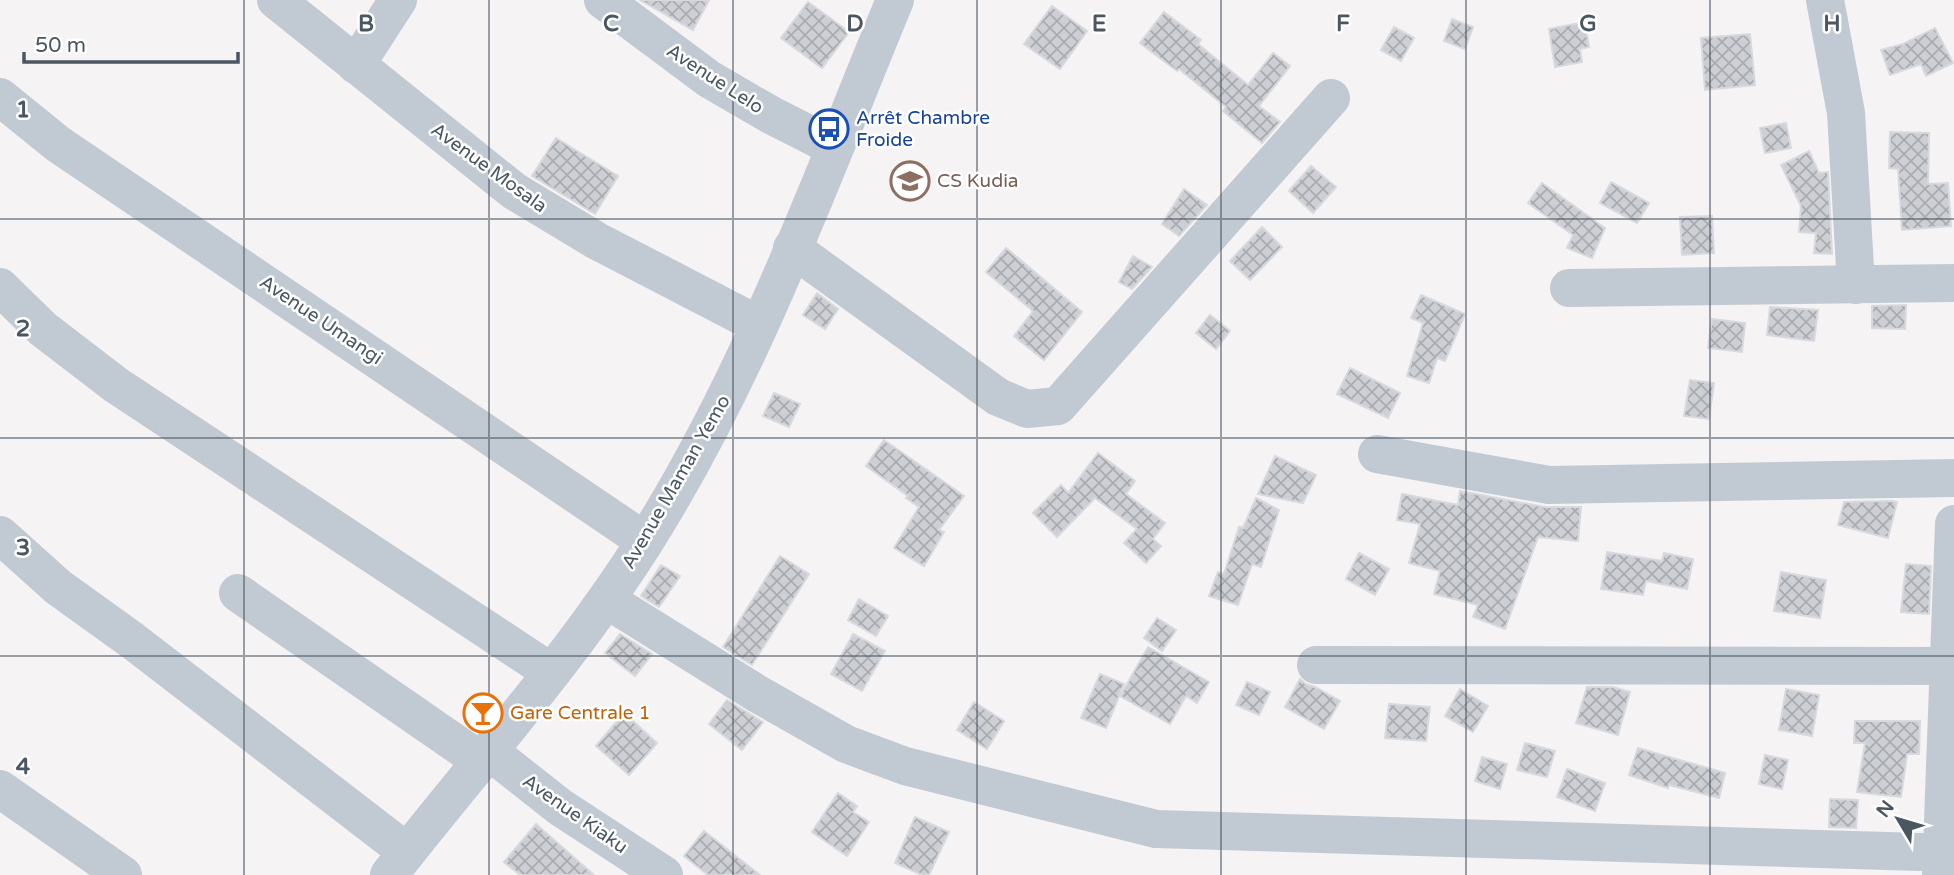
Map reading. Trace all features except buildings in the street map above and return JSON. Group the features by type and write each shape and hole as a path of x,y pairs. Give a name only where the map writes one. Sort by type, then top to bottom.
{"street":[{"name":"Avenue Mosala","path":"276,0 514,191 597,241 759,325"},
{"path":"356,65 398,0"},
{"name":"Avenue Lelo","path":"603,0 709,79 834,147"},
{"name":"Avenue Maman Yemo","path":"398,863 607,600 712,426 759,325 895,0"},
{"path":"1825,0 1846,113 1856,285"},
{"name":"Avenue Umangi","path":"0,97 58,144 645,541"},
{"path":"792,248 998,397 1027,409 1058,406 1331,98"},
{"path":"1569,288 1954,284"},
{"path":"0,287 43,330 116,385 551,672"},
{"path":"1377,454 1549,485 1954,478"},
{"path":"607,600 757,693 846,744 905,766 1156,829 1715,860 1946,860 1954,524"},
{"path":"0,535 58,587 133,641 398,863"},
{"name":"Avenue Kiaku","path":"238,593 664,875"},
{"path":"1316,665 1952,666"},
{"path":"0,789 123,875"}],"place":[{"name":"Arrêt Chambre Froide","path":"829,129"},
{"name":"CS Kudia","path":"910,181"},
{"name":"Gare Centrale 1","path":"483,713"}]}
